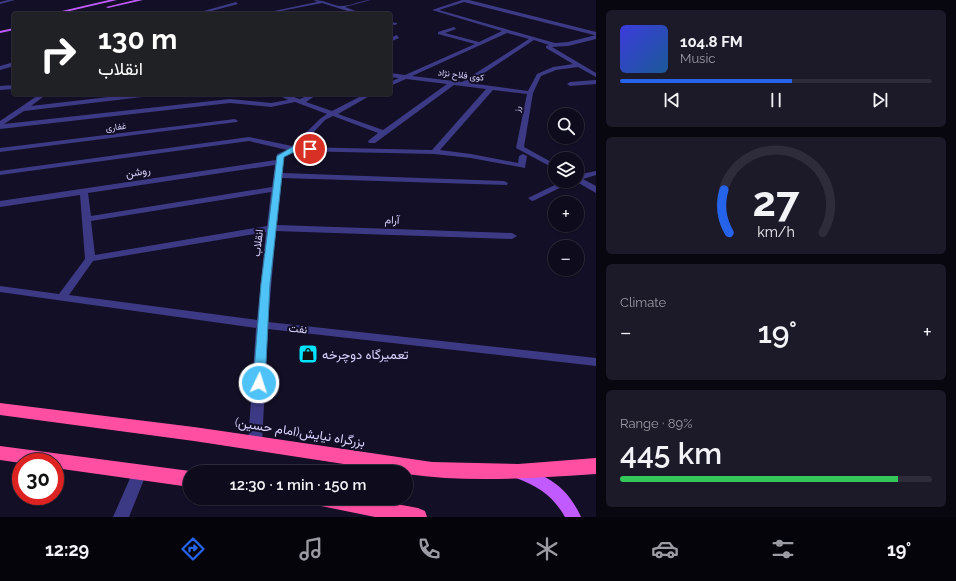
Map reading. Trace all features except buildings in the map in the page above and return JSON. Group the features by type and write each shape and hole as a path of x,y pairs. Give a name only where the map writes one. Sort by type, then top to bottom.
{"highway":[{"name":"بزرگراه نیایش(امام حسین)","path":"0,409 255,443 432,470 518,472 596,466"},
{"path":"0,453 183,478"},
{"path":"357,505 418,517"}],"main road":[{"path":"60,12 115,0"},
{"path":"88,12 141,0"},
{"path":"0,32 12,29"},
{"path":"518,472 545,482 562,498 573,517"}],"street":[{"path":"1,2 13,0"},
{"path":"341,8 368,0"},
{"path":"271,12 318,1 355,12"},
{"path":"596,34 465,1 434,10 555,44 568,44 596,37"},
{"path":"202,12 236,3"},
{"path":"454,28 440,33 478,43"},
{"path":"392,83 404,76 507,31"},
{"path":"392,39 397,37"},
{"path":"464,84 534,38"},
{"path":"555,44 548,48 596,75"},
{"path":"0,68 12,65"},
{"name":"رز","path":"548,163 520,148 530,93 539,75 555,68 578,65"},
{"name":"کوی فلاح نژاد","path":"392,74 530,93"},
{"path":"570,84 596,82"},
{"path":"372,141 453,83"},
{"path":"0,88 12,86"},
{"path":"434,152 491,88"},
{"path":"0,124 41,96"},
{"path":"22,109 134,96"},
{"path":"284,96 384,133"},
{"path":"0,127 230,101 280,104 298,101 310,96"},
{"path":"280,162 280,156 294,148 323,119 366,96"},
{"name":"غفاری","path":"0,150 234,121"},
{"path":"0,173 249,139 294,148 434,152 471,156 522,166 523,156"},
{"name":"انقلاب","path":"255,443 263,324 280,162"},
{"name":"روشن","path":"0,204 280,162"},
{"path":"584,177 596,173"},
{"path":"278,175 504,183"},
{"path":"584,183 596,190"},
{"path":"532,198 554,188"},
{"path":"86,219 277,189"},
{"path":"62,297 90,259 84,191"},
{"name":"آرام","path":"90,259 272,228 512,236"},
{"name":"نفت","path":"0,289 263,324 596,362"},
{"path":"121,517 140,472"}],"place":[{"name":"تعمیرگاه دوچرخه","path":"308,354"}],"route":[{"path":"259,383 266,284 280,156 294,148 310,149"}]}
